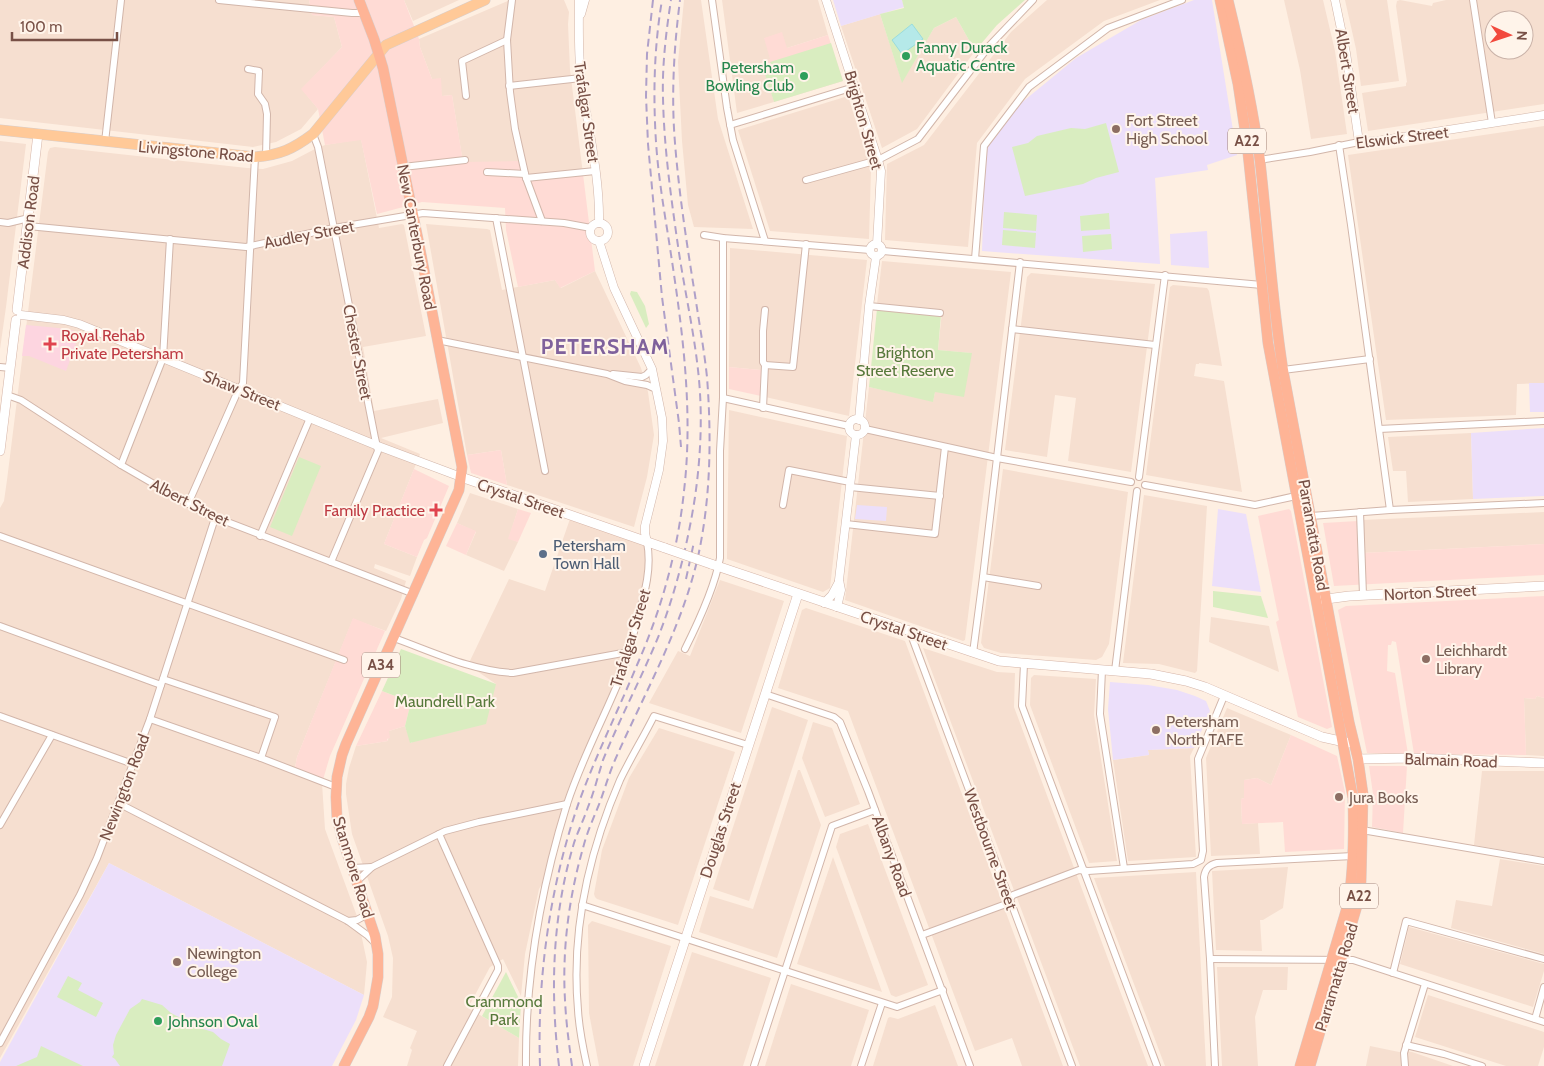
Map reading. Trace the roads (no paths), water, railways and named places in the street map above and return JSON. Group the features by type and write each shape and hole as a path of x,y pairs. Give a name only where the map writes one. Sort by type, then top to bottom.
{"highway":[{"name":"New Canterbury Road","path":"359,0 383,68 462,464 461,477"},
{"name":"Parramatta Road","path":"1220,0 1248,144 1268,343 1296,496 1358,759 1363,794 1359,899 1300,1066"},
{"name":"Parramatta Road","path":"1228,0 1251,102 1278,339 1312,516 1329,675 1353,798 1352,882 1336,960 1310,1066"},
{"name":"Stanmore Road","path":"344,1066 364,1027 372,1006 378,977 376,944 339,827 336,808 336,787 342,754 459,490 461,477"}],"main road":[{"name":"Livingstone Road","path":"0,130 255,158 283,152 298,145 313,134 386,45 485,0"},
{"name":"Addison Road","path":"0,451 18,315 38,134"},
{"name":"Crystal Street","path":"461,477 714,566 999,661 1150,674 1200,685 1322,737 1354,744"},
{"name":"Norton Street","path":"1321,600 1364,595 1544,586"},
{"name":"Douglas Street","path":"644,1066 798,594"},
{"name":"Balmain Road","path":"1358,759 1411,758 1544,763"}],"street":[{"path":"105,142 121,0"},
{"path":"219,0 364,13"},
{"path":"512,0 507,40 509,86 515,129 526,176 542,221"},
{"name":"Trafalgar Street","path":"579,0 581,78 595,172 599,223"},
{"path":"579,20 586,0"},
{"path":"712,0 733,140 765,241"},
{"name":"Brighton Street","path":"826,0 881,171 877,244"},
{"path":"806,180 878,160 918,139 990,45 1033,0"},
{"path":"975,258 984,146 1029,87 1108,28 1182,0"},
{"name":"Albert Street","path":"1335,0 1346,53 1358,142"},
{"path":"1473,0 1492,123"},
{"path":"466,96 462,61 507,40"},
{"path":"248,69 259,71 258,94 265,104 267,114 266,156"},
{"path":"509,86 581,78"},
{"path":"730,125 854,86"},
{"name":"Elswick Street","path":"1259,160 1310,152 1339,145 1377,142 1544,115"},
{"name":"Chester Street","path":"313,134 318,147 374,438 378,446"},
{"path":"1339,145 1390,510"},
{"path":"188,504 243,383 255,158"},
{"path":"403,167 465,160"},
{"path":"487,172 526,176 595,172"},
{"name":"Audley Street","path":"0,222 28,222 236,246 250,246 423,212 542,221 591,228"},
{"path":"496,218 545,471"},
{"path":"599,223 604,225 608,232 604,239 599,241 592,238 591,228 594,224 599,223"},
{"path":"704,235 870,250"},
{"path":"685,649 701,614 720,546 720,461 723,398 723,238"},
{"path":"121,465 163,358 170,239"},
{"name":"Trafalgar Street","path":"526,1066 528,1002 532,962 549,874 568,804 591,741 623,672 648,574 649,556 645,526 657,480 663,441 663,428 652,369 614,288 599,241"},
{"path":"765,365 793,367 806,244"},
{"path":"876,257 870,254 873,244 882,247 883,251"},
{"path":"883,251 1262,284"},
{"path":"876,257 881,255 883,251"},
{"path":"859,420 869,306 876,257"},
{"path":"973,653 1020,262"},
{"path":"1145,485 1140,477 1165,275"},
{"path":"869,306 940,312"},
{"path":"763,408 765,365 763,362 763,331 765,310"},
{"name":"Shaw Street","path":"18,315 72,321 378,446 461,477"},
{"path":"1012,329 1155,345"},
{"path":"437,340 606,374 642,377 652,369"},
{"path":"1283,370 1370,359"},
{"path":"0,367 10,368"},
{"path":"606,374 656,389"},
{"name":"Albert Street","path":"7,395 21,400 121,465 215,518 414,594"},
{"path":"723,398 849,426"},
{"path":"260,536 310,418"},
{"path":"849,426 852,422 859,420"},
{"path":"859,420 864,424 865,429"},
{"path":"1379,429 1544,421"},
{"path":"849,426 851,432 856,435 861,434 865,429"},
{"path":"865,429 997,458 1131,482"},
{"path":"824,603 834,592 839,580 856,435"},
{"path":"331,562 378,451 378,446"},
{"path":"846,524 935,534 945,447"},
{"path":"784,505 789,470 850,485 940,496"},
{"path":"1131,482 1133,478 1140,477"},
{"path":"1131,482 1133,489 1138,491"},
{"path":"1145,485 1252,505 1296,496"},
{"path":"1138,491 1142,490 1145,485"},
{"path":"1115,671 1138,491"},
{"path":"1312,516 1390,510 1544,503"},
{"path":"1360,512 1364,595"},
{"name":"Newington Road","path":"0,1043 80,895 97,858 150,719 215,518"},
{"path":"0,536 344,660"},
{"path":"983,578 1038,586"},
{"path":"837,607 841,590 839,580"},
{"path":"0,626 162,682 275,717 261,758"},
{"name":"Westbourne Street","path":"910,632 1072,1066"},
{"path":"394,638 468,665 503,673 514,673 628,652"},
{"path":"1024,664 1022,706 1157,1066"},
{"path":"1102,670 1100,714 1124,868"},
{"name":"Albany Road","path":"765,694 834,717 840,722 875,810 970,1066"},
{"path":"922,935 1006,904 1013,894 1079,870 1193,864 1201,860 1203,851 1198,759 1224,696"},
{"path":"0,716 133,764"},
{"path":"587,1066 578,1010 576,958 582,905 595,847 621,780 654,716 748,745"},
{"path":"150,719 336,787"},
{"path":"0,825 52,735"},
{"path":"118,803 348,921 367,934 376,944"},
{"path":"357,880 372,867 451,829 568,804"},
{"path":"754,1066 832,826 875,810"},
{"path":"1362,830 1544,861"},
{"path":"439,834 498,966 497,973 447,1066"},
{"path":"1214,1066 1210,959 1204,878 1206,869 1217,864 1353,856"},
{"path":"353,868 372,867"},
{"path":"582,905 897,1008 943,990"},
{"path":"348,921 358,920 368,914"},
{"path":"1393,973 1406,921 1544,959"},
{"path":"1210,959 1353,960 1544,1022"},
{"path":"1405,1066 1404,1053 1425,984"},
{"path":"1535,1019 1544,987"},
{"path":"861,1066 882,1003"},
{"path":"1406,1045 1482,1066"}],"water":[{"path":"912,24 923,39 902,54 892,40"}],"railway":[{"path":"653,0 647,54 648,144 662,297 681,447"},
{"path":"540,1066 543,965 560,866 579,802 646,644 661,602 678,535 684,491 688,427 685,363 659,177 655,124 656,53 662,0"},
{"path":"559,1066 554,1010 555,954 557,926 567,870 574,843 603,760 659,635 671,601 689,532 698,471 701,419 700,393 694,337 681,264 666,154 663,86 666,37 671,0"},
{"path":"572,1066 565,1008 564,981 570,904 578,867 586,836 613,765 677,623 696,566 707,497 710,436 707,377 681,200 673,107 676,35 680,0"},
{"path":"686,579 694,542"}],"place":[{"name":"Fanny Durack Aquatic Centre","path":"906,56"},
{"name":"Petersham Bowling Club","path":"804,76"},
{"name":"Fort Street High School","path":"1116,129"},
{"name":"Royal Rehab Private Petersham","path":"50,344"},
{"name":"Family Practice","path":"436,510"},
{"name":"Petersham Town Hall","path":"543,554"},
{"name":"Leichhardt Library","path":"1426,659"},
{"name":"Petersham North TAFE","path":"1156,730"},
{"name":"Jura Books","path":"1339,797"},
{"name":"Newington College","path":"177,962"},
{"name":"Johnson Oval","path":"158,1021"}],"district":[{"name":"PETERSHAM","path":"605,347"}],"park label":[{"name":"Brighton Street Reserve","path":"905,361"},
{"name":"Maundrell Park","path":"445,701"},
{"name":"Crammond Park","path":"504,1010"}]}
